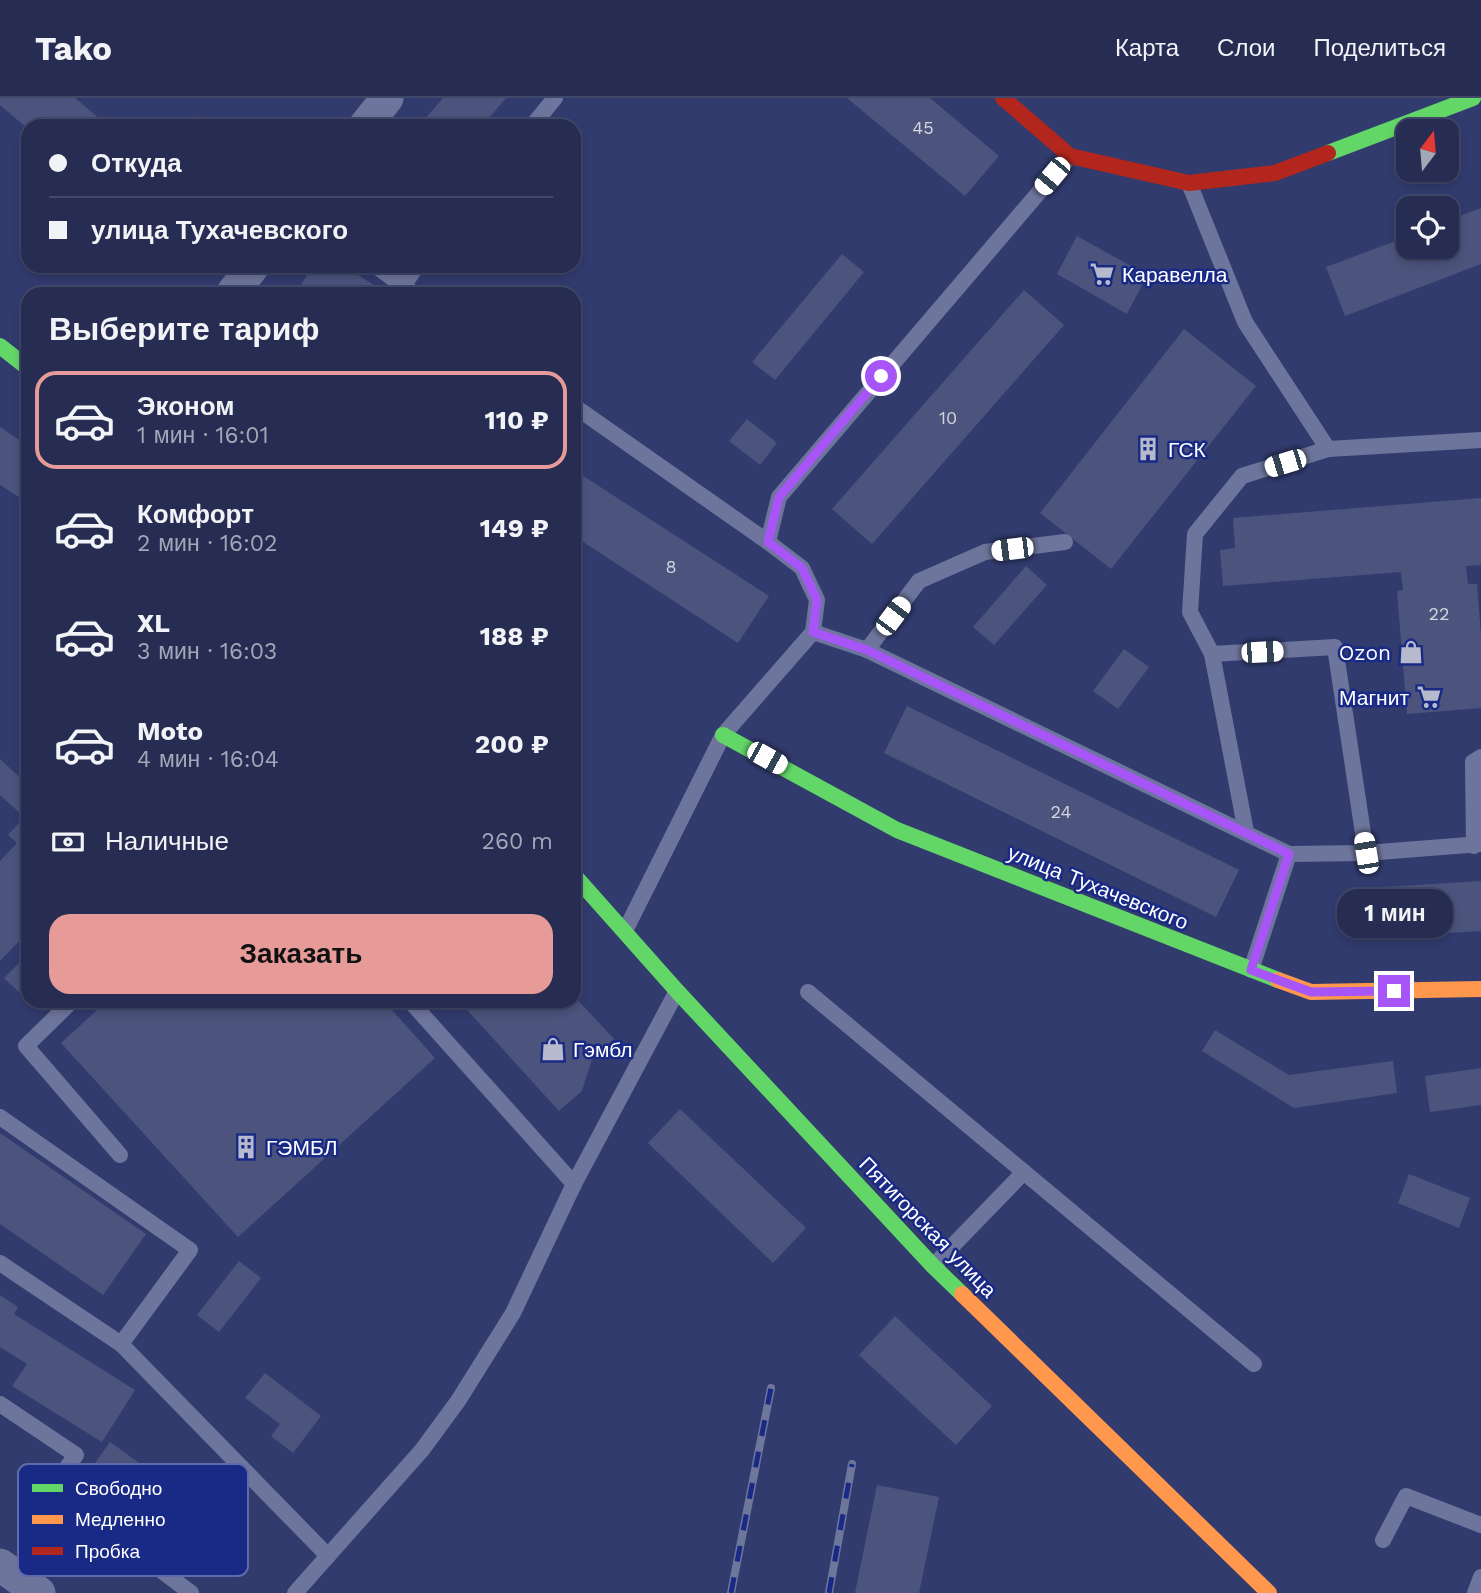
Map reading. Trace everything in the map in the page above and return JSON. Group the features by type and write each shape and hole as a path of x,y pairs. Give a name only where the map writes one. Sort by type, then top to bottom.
{"street":[{"path":"370,119 387,98"},
{"path":"1003,98 1070,156 1189,183 1275,173 1473,98"},
{"path":"0,346 21,362"},
{"name":"улица Тухачевского","path":"723,735 897,830 1311,992 1481,989"},
{"name":"Пятигорская улица","path":"581,883 677,991 933,1266 1269,1593"},
{"path":"0,1565 38,1593"}],"lane":[{"path":"538,119 555,98"},
{"path":"768,542 779,497 1070,156"},
{"path":"1189,183 1245,322 1328,449"},
{"path":"386,273 405,287"},
{"path":"581,411 802,568 817,600 813,632 723,735 625,931"},
{"path":"1245,832 1212,654 1190,612 1195,534 1242,476 1328,449 1481,440"},
{"path":"867,650 919,581 985,552 1065,542"},
{"path":"813,632 867,650 1289,854 1366,853 1478,845 1473,762 1481,757"},
{"path":"1212,654 1335,647 1366,853"},
{"path":"1251,970 1289,854"},
{"path":"295,1593 422,1450 458,1401 513,1313 573,1184 677,991"},
{"path":"808,992 1254,1364"},
{"path":"65,1008 26,1046 120,1154"},
{"path":"416,1008 573,1184"},
{"path":"0,1117 190,1250 121,1344"},
{"path":"933,1266 1024,1172"},
{"path":"0,1263 121,1344 238,1464"},
{"path":"0,1404 76,1455 69,1464"},
{"path":"248,1474 328,1556"},
{"path":"1383,1540 1406,1496 1481,1525"},
{"path":"168,1576 191,1593"},
{"path":"1475,1593 1481,1577"}],"building":[{"path":"0,98 75,98 100,119 21,119 21,123 0,105"},
{"path":"443,98 506,98 488,119 425,119"},
{"path":"847,98 930,98 999,156 965,196"},
{"path":"1481,208 1481,264 1345,316 1326,267 1396,241 1396,259 1459,259 1459,216"},
{"name":"Каравелла","path":"1077,236 1147,275 1127,314 1057,274"},
{"path":"842,254 864,272 775,380 752,362"},
{"path":"308,273 355,273 377,287 300,287"},
{"path":"1024,290 1064,325 872,544 832,509"},
{"name":"ГСК","path":"1184,329 1256,386 1111,569 1040,513"},
{"path":"747,419 777,443 760,465 729,441"},
{"path":"0,427 21,441 21,498 0,485"},
{"path":"581,475 769,596 738,643 581,541"},
{"path":"1481,498 1481,565 1466,566 1468,584 1477,584 1481,635 1481,708 1407,714 1397,591 1403,590 1401,572 1223,586 1220,550 1235,548 1233,518"},
{"path":"1026,566 1047,585 994,645 973,627"},
{"path":"1124,649 1149,667 1118,709 1093,691"},
{"path":"907,706 1239,870 1216,917 884,753"},
{"path":"0,759 21,778 21,814 0,795"},
{"path":"21,820 21,939 0,961 0,861 17,843 8,835"},
{"path":"1481,881 1481,931 1355,939 1351,889"},
{"path":"21,961 21,994 4,978"},
{"name":"Гэмбл","path":"581,1004 614,1039 592,1059 582,1091 559,1111 465,1008 581,1008"},
{"name":"ГЭМБЛ","path":"99,1008 390,1008 435,1058 238,1237 61,1043"},
{"path":"1215,1030 1289,1075 1393,1061 1397,1093 1294,1108 1202,1051"},
{"path":"1481,1068 1481,1105 1430,1112 1425,1076"},
{"path":"680,1109 806,1228 773,1263 648,1143"},
{"path":"0,1133 146,1234 103,1295 0,1224"},
{"path":"1409,1174 1470,1198 1459,1228 1398,1203"},
{"path":"239,1261 261,1278 219,1332 197,1315"},
{"path":"0,1295 18,1307 14,1314 135,1390 102,1442 12,1386 27,1364 0,1347"},
{"path":"895,1316 992,1406 956,1445 859,1355"},
{"path":"265,1373 321,1416 293,1453 271,1436 280,1424 245,1398"},
{"path":"110,1442 141,1464 94,1464"},
{"path":"877,1485 939,1497 919,1593 855,1593"}],"railway":[{"path":"731,1593 771,1388"},
{"path":"829,1593 852,1464"}],"traffic: fast":[{"path":"1328,153 1473,98"},
{"path":"0,346 21,362"},
{"path":"723,735 897,830 1278,980"},
{"path":"581,883 677,991 962,1294"}],"traffic: slow":[{"path":"1278,980 1311,992 1481,989"},
{"path":"962,1294 1269,1593"}],"traffic: jam":[{"path":"1003,98 1070,156 1189,183 1275,173 1328,153"}],"place":[{"name":"Каравелла","path":"1102,274"},
{"name":"ГСК","path":"1148,449"},
{"name":"Ozon","path":"1411,652"},
{"name":"Магнит","path":"1429,697"},
{"name":"Гэмбл","path":"553,1049"},
{"name":"ГЭМБЛ","path":"246,1147"}],"route":[{"path":"881,376 779,497 768,542 802,568 817,600 813,632 867,650 1289,854 1251,970 1311,992 1394,991"}]}
